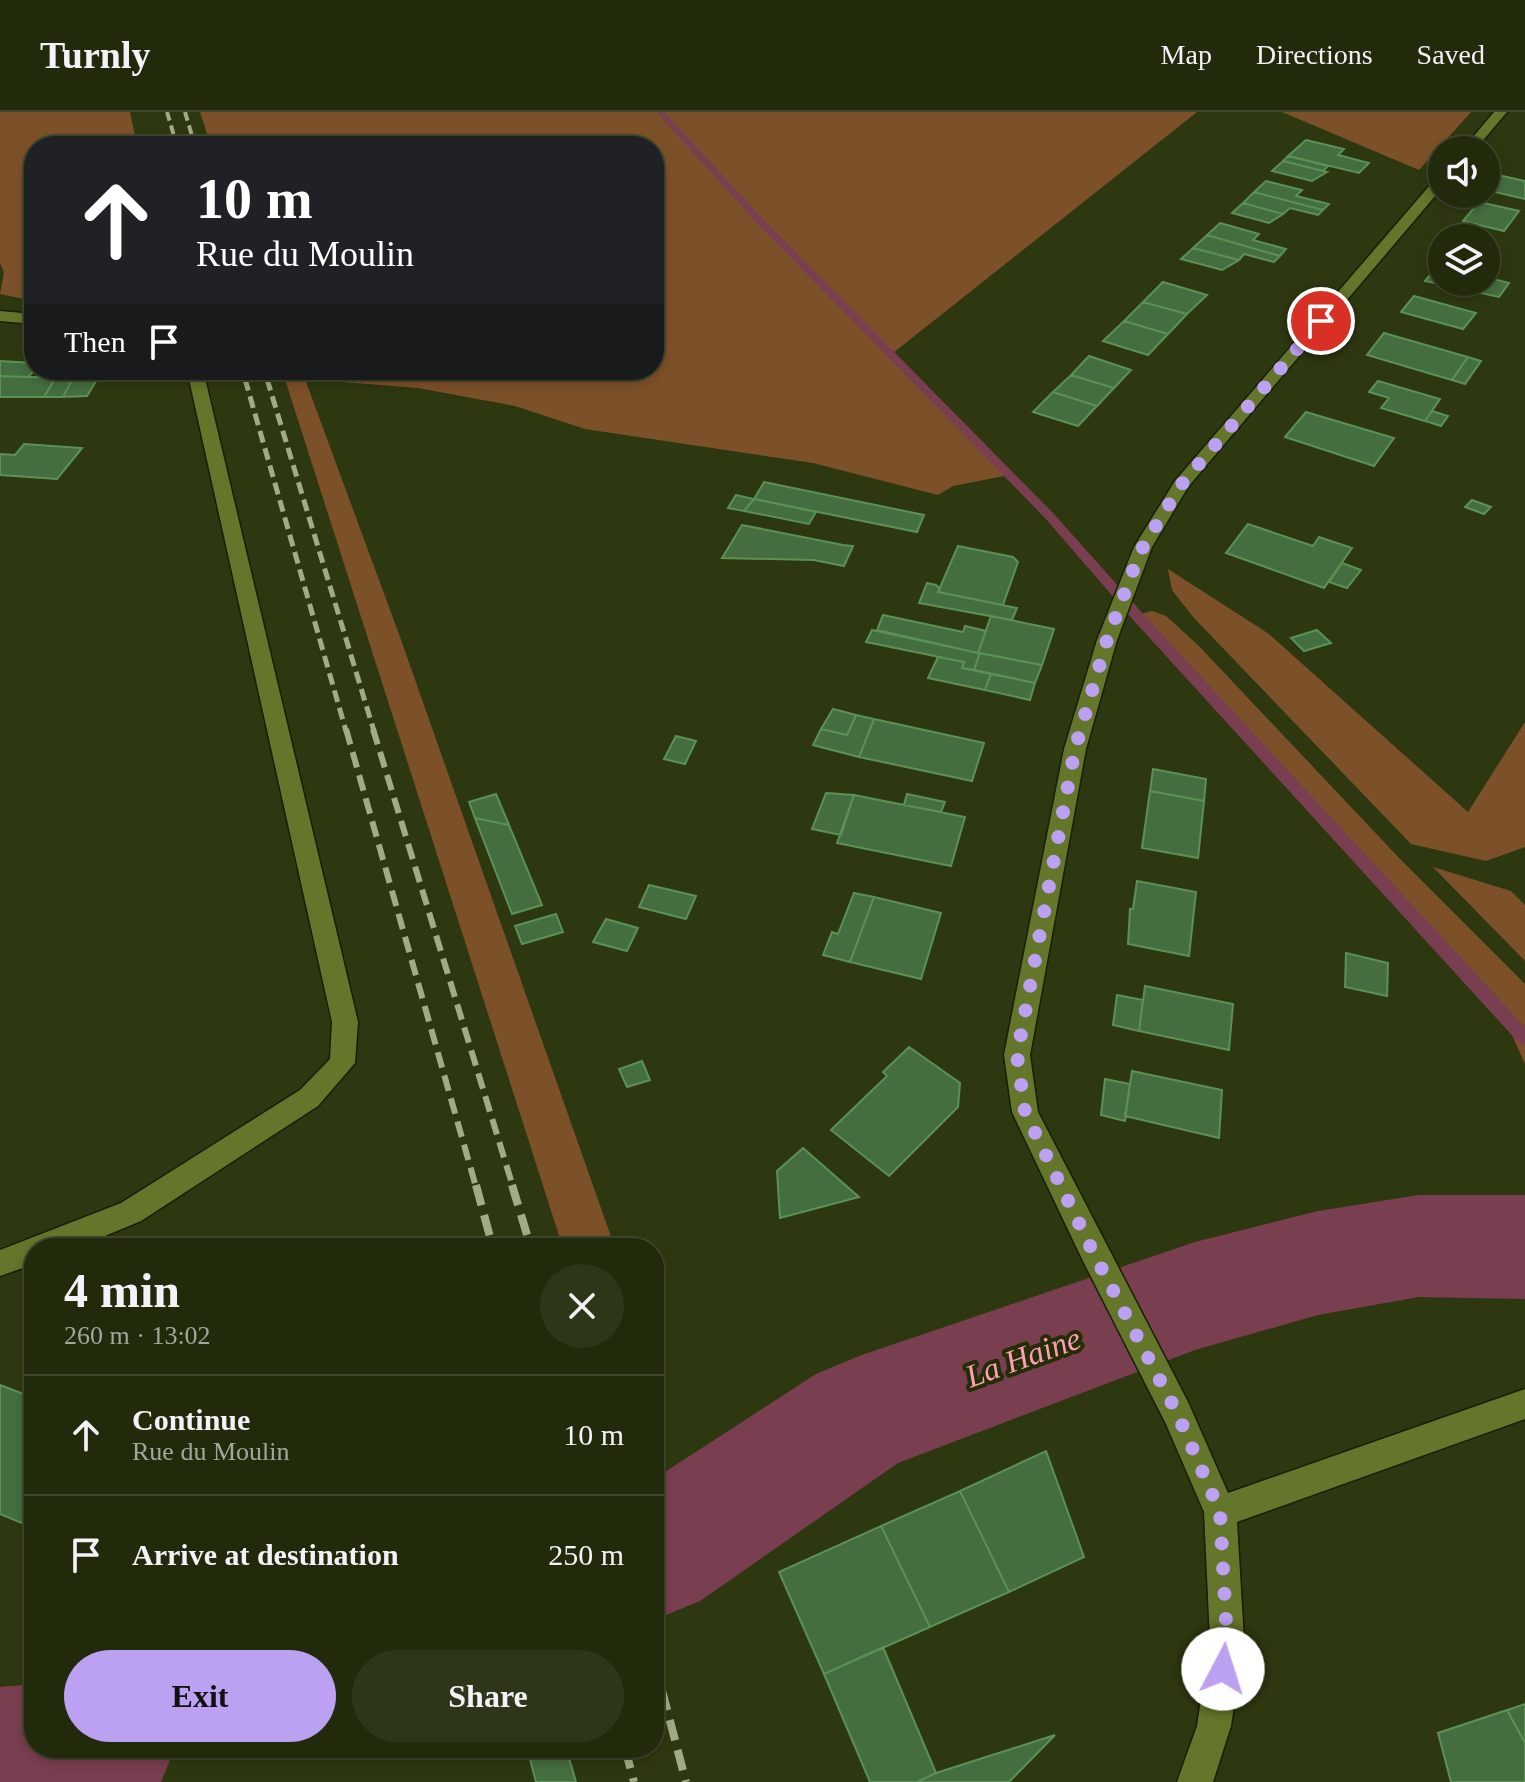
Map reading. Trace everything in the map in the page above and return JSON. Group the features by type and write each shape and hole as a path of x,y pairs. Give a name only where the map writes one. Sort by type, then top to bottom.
{"street":[{"path":"1480,136 1501,112"},
{"path":"1195,1782 1214,1726 1227,1640 1220,1512 1177,1413 1093,1252 1025,1112 1017,1055 1075,749 1107,640 1143,547 1181,485 1428,196"},
{"path":"0,316 24,318"},
{"path":"68,1238 131,1212 309,1098 342,1063 345,1022 197,380"},
{"path":"0,1263 24,1255"},
{"path":"1220,1512 1525,1404"}],"shaded area":[{"path":"0,112 130,112 135,136 24,136 24,299 0,294 4,272 0,263"},
{"path":"200,112 1197,112 893,353 1009,475 953,486 938,495 813,463 585,429 515,406 418,388 318,380 664,380 664,136 208,136"},
{"path":"1282,112 1471,112 1449,136 1428,136 1428,160 1419,170"},
{"path":"285,380 305,380 400,637 611,1238 560,1238"},
{"path":"1168,569 1269,634 1468,812 1525,722 1525,847 1486,861 1411,844 1194,618 1172,590"},
{"path":"1152,611 1166,616 1197,644 1401,860 1525,984 1525,1064 1504,1017 1140,619 1141,614"},
{"path":"1433,867 1511,891 1525,905 1525,961"}],"building":[{"path":"1306,140 1344,149 1338,155 1369,163 1359,173 1288,156"},
{"path":"1288,156 1328,166 1323,171 1283,161"},
{"path":"1283,161 1327,172 1312,181 1272,171"},
{"path":"1500,175 1525,181 1525,199 1500,193"},
{"path":"1266,181 1302,190 1296,196 1329,204 1323,210 1254,192"},
{"path":"1254,192 1323,210 1318,215 1290,208 1283,214 1243,203"},
{"path":"1243,203 1283,214 1269,223 1232,213"},
{"path":"1500,207 1519,211 1504,231 1500,230 1500,224 1463,221 1474,208"},
{"path":"1220,223 1259,234 1253,240 1286,249 1280,256 1207,235"},
{"path":"1207,235 1280,256 1274,262 1244,254 1239,260 1193,248"},
{"path":"1193,248 1239,260 1222,270 1181,259"},
{"path":"1500,281 1509,283 1500,296"},
{"path":"1163,282 1207,295 1187,314 1143,302"},
{"path":"1414,296 1476,313 1463,329 1401,312"},
{"path":"1143,302 1187,314 1168,334 1124,321"},
{"path":"1124,321 1168,334 1148,355 1103,341"},
{"path":"1384,333 1468,357 1452,380 1367,355"},
{"path":"1089,356 1131,370 1114,388 1071,375"},
{"path":"1468,357 1481,361 1465,384 1452,380"},
{"path":"0,361 24,362 24,377 0,376"},
{"path":"1071,375 1114,388 1097,406 1053,392"},
{"path":"0,376 54,380 44,397 0,397"},
{"path":"54,380 72,380 63,397 44,397"},
{"path":"72,380 97,380 87,396 63,397"},
{"path":"1378,381 1440,399 1425,421 1381,408 1389,398 1369,392"},
{"path":"1053,392 1097,406 1078,426 1033,412"},
{"path":"1432,411 1448,416 1441,426 1425,421"},
{"path":"1306,412 1394,438 1374,466 1285,437"},
{"path":"24,444 82,448 57,479 0,475 0,454 15,455"},
{"path":"764,482 924,515 917,532 754,499"},
{"path":"736,495 754,499 744,511 728,508"},
{"path":"754,499 816,512 809,524 744,511"},
{"path":"1472,500 1491,507 1484,514 1465,507"},
{"path":"1248,524 1313,546 1319,537 1352,548 1324,588 1226,553"},
{"path":"742,525 853,546 844,566 814,560 722,558"},
{"path":"958,546 1013,557 1018,562 1003,605 938,592"},
{"path":"1342,563 1361,570 1347,588 1329,582"},
{"path":"927,583 936,585 940,589 938,592 1017,608 1012,620 919,603"},
{"path":"883,615 963,632 965,626 986,631 978,653 877,630"},
{"path":"991,616 1054,629 1042,665 978,653"},
{"path":"872,630 980,653 974,670 962,668 964,662 866,642"},
{"path":"1317,630 1331,643 1304,651 1291,638"},
{"path":"980,653 1042,665 1035,683 974,670"},
{"path":"938,657 964,662 962,668 991,674 985,690 928,678"},
{"path":"991,674 1035,683 1030,700 985,690"},
{"path":"833,709 856,715 847,735 821,729"},
{"path":"856,715 874,719 859,757 813,745 821,729 847,735"},
{"path":"874,719 984,743 972,781 859,757"},
{"path":"676,736 696,741 685,764 664,759"},
{"path":"1153,769 1206,779 1204,801 1150,791"},
{"path":"1150,791 1204,801 1198,858 1142,848"},
{"path":"826,793 854,795 841,835 812,829"},
{"path":"496,794 509,825 475,818 469,802"},
{"path":"907,794 945,802 941,812 904,805"},
{"path":"854,795 965,817 951,866 837,843"},
{"path":"475,818 509,825 542,905 512,914"},
{"path":"1137,881 1196,892 1189,956 1128,944 1130,909 1133,909"},
{"path":"649,885 696,896 686,919 639,907"},
{"path":"854,893 874,897 850,962 823,955 832,932 838,934"},
{"path":"874,897 941,913 921,979 850,962"},
{"path":"556,914 563,932 522,944 515,926"},
{"path":"606,919 638,928 627,951 593,942"},
{"path":"1346,953 1388,963 1387,996 1345,987"},
{"path":"1145,986 1233,1004 1229,1050 1139,1031"},
{"path":"1117,995 1143,1000 1139,1031 1113,1025"},
{"path":"909,1047 960,1083 958,1107 889,1176 831,1130 887,1076 883,1072"},
{"path":"642,1061 650,1080 627,1087 619,1069"},
{"path":"1132,1071 1222,1090 1219,1138 1125,1116"},
{"path":"1105,1079 1130,1084 1125,1121 1101,1115"},
{"path":"803,1148 859,1197 780,1218 777,1171"},
{"path":"0,1385 24,1394 24,1524 0,1514"},
{"path":"1046,1451 1084,1557 1009,1592 960,1491"},
{"path":"960,1491 1009,1592 930,1627 881,1526"},
{"path":"881,1526 930,1627 824,1674 779,1572"},
{"path":"883,1647 936,1773 917,1782 870,1782 824,1674"},
{"path":"1525,1704 1525,1743 1507,1710"},
{"path":"1507,1710 1525,1743 1525,1782 1451,1782 1438,1733"},
{"path":"1055,1735 1009,1782 917,1782 936,1773"},
{"path":"530,1758 569,1758 576,1782 536,1782"}],"waterway":[{"path":"660,112 759,220 1049,515 1140,619 1525,1038"},
{"name":"La Haine","path":"664,1548 859,1417 1195,1296 1318,1263 1419,1246 1525,1247"},
{"name":"La Haine","path":"0,1758 24,1756"}],"railway":[{"path":"167,112 174,136"},
{"path":"185,112 192,136"},
{"path":"245,380 346,731"},
{"path":"267,380 374,731"},
{"path":"346,729 476,1187"},
{"path":"373,729 513,1187"},
{"path":"476,1185 490,1238"},
{"path":"512,1185 528,1238"},
{"path":"664,1698 686,1782"},
{"path":"628,1758 634,1782"}],"route":[{"path":"1223,1669 1227,1640 1220,1512 1177,1413 1093,1252 1025,1112 1017,1055 1075,749 1107,640 1132,573 1143,547 1181,485 1321,321"}]}
